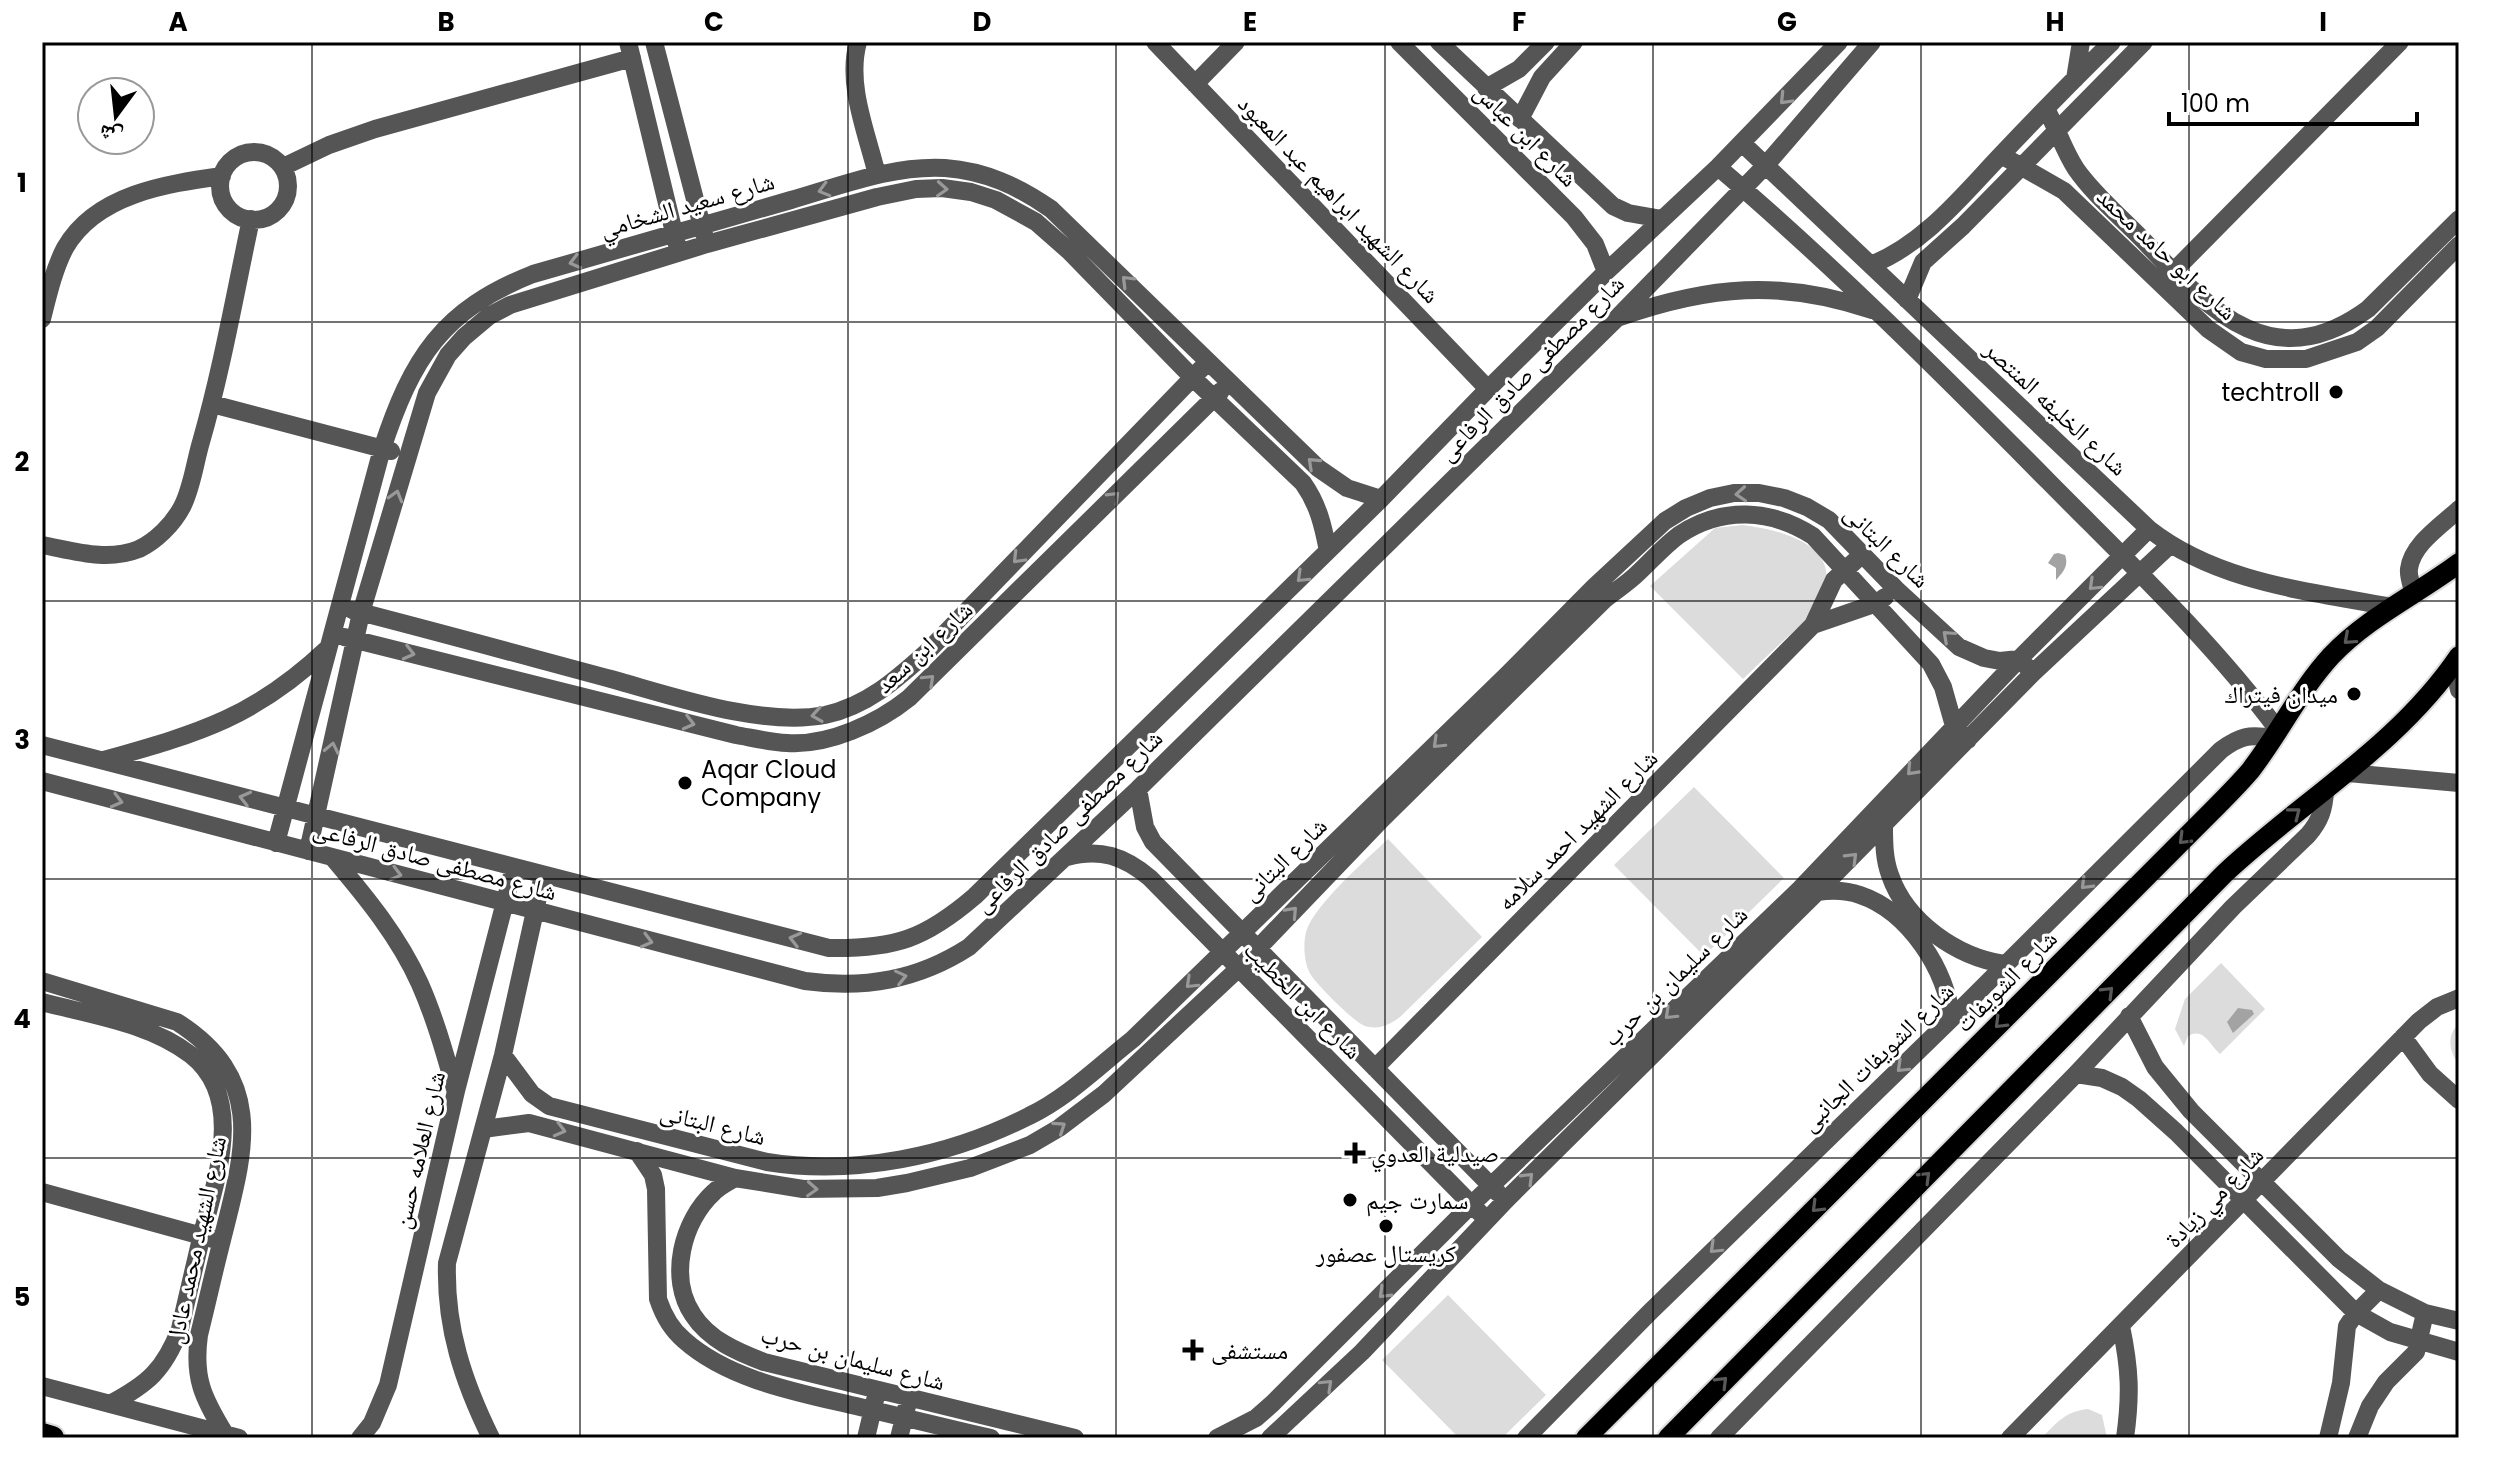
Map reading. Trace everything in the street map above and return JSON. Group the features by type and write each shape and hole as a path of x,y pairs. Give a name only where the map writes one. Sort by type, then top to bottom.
{"highway":[{"path":"42,1435 52,1438"}],"main road":[{"name":"شارع الشويفات","path":"1586,1438 2212,811 2250,770 2329,658 2369,622 2459,563"},
{"path":"1668,1438 2225,873 2261,840 2348,773 2399,727 2456,660"}],"street":[{"path":"654,42 707,244"},
{"path":"858,42 853,80 877,175"},
{"name":"شارع الشهيد ابراهيم عبد المعبود","path":"1155,42 1488,389"},
{"path":"1195,84 1236,42"},
{"name":"شارع ابن عباس","path":"1399,42 1574,217 1595,244 1606,272"},
{"name":"شارع ابن عباس","path":"1439,42 1613,206 1628,213 1662,219"},
{"path":"1486,88 1519,69 1546,42"},
{"path":"1520,119 1542,77 1574,42"},
{"name":"شارع مصطفى صادق الرفاعى","path":"42,745 829,948 901,942 948,919 975,896 1381,499 1606,272 1718,167 1839,42"},
{"name":"شارع مصطفى صادق الرفاعى","path":"42,781 805,981 838,986 869,984 920,973 969,947 1138,789 1617,318 1765,166 1872,42"},
{"path":"2075,79 2081,42"},
{"path":"1871,265 1911,244 1956,203 2112,42"},
{"path":"1907,300 1923,262 1963,226 2057,127 2144,42"},
{"path":"2167,278 2400,42"},
{"path":"283,167 329,145 375,129 630,50 679,254"},
{"name":"شارع ابو حامد محمد","path":"2046,109 2075,168 2208,329 2241,352 2285,361 2306,359 2357,342 2377,328 2459,245"},
{"name":"شارع الخليفه المنتصر","path":"1742,143 2149,529 2170,545 2200,562 2239,574 2283,586 2392,607"},
{"path":"245,153 270,156 283,167 288,183 286,199 268,217 251,219 235,213 224,201 222,176 231,162 245,153"},
{"name":"شارع ابو حامد محمد","path":"2001,155 2064,191 2167,278 2223,317 2262,335 2299,339 2345,324 2368,309 2459,219"},
{"path":"1718,167 1881,313 2141,572 2248,689 2275,734"},
{"name":"شارع سعيد الشخامي","path":"276,843 382,449 398,402 417,362 449,324 482,297 533,274 877,175 942,168 972,171 1027,192 1079,233 1318,468 1347,488 1381,499"},
{"path":"42,319 65,249 79,229 108,207 137,193 222,176"},
{"name":"شارع سعيد الشخامي","path":"308,851 361,613 427,393 436,374 464,337 489,316 540,293 898,192 942,188 996,200 1036,222 1069,251 1193,378 1303,483 1320,515 1328,551"},
{"path":"2092,217 2106,202"},
{"path":"42,545 97,555 120,555 141,548 158,536 184,504 212,404 251,219"},
{"path":"1617,318 1692,296 1769,289 1808,292 1881,313"},
{"name":"شارع ابن سعد","path":"340,607 655,691 773,717 825,715 871,697 893,683 927,652 1208,361"},
{"name":"شارع ابن سعد","path":"332,640 355,639 736,735 786,743 839,734 885,715 926,683 1230,382"},
{"path":"212,404 408,456"},
{"name":"شارع البتانى","path":"483,1129 529,1123 735,1178 803,1189 877,1188 938,1177 1001,1158 1059,1128 1104,1094 1258,949 1665,521 1710,498 1734,493 1759,493 1807,507 1829,520 1896,589 1959,647 1984,658 2000,661 2019,659"},
{"path":"2414,594 2408,572 2412,559 2419,547 2459,509"},
{"name":"شارع البتانى","path":"503,1055 532,1094 549,1106 797,1167 891,1161 930,1154 1031,1116 1133,1039 1508,674 1599,593 1634,577 1677,537 1700,523 1720,517 1745,514 1792,523 1813,536 1931,664 1943,687 1954,726"},
{"name":"شارع سليمان بن حرب","path":"1270,1438 1368,1346 1728,969 1954,726 2149,529"},
{"name":"شارع سليمان بن حرب","path":"1217,1438 1256,1418 1273,1403 1491,1186 1728,969 1817,892 2033,673 2170,545"},
{"name":"شارع الشهيد احمد سلامه","path":"1375,1068 1813,625 1834,580 1862,554"},
{"name":"شارع الشهيد احمد سلامه","path":"1813,625 1877,603 1896,589"},
{"path":"102,761 182,739 254,707 287,685 332,640"},
{"path":"2019,659 2033,673"},
{"path":"2456,660 2459,690"},
{"path":"648,713 655,691"},
{"path":"1954,726 1968,740"},
{"name":"شارع الشويفات الجانبى","path":"1526,1438 2221,750 2238,738 2275,734"},
{"path":"2348,773 2459,783"},
{"name":"شارع ابن الخطيب","path":"1138,789 1145,827 1153,842 1506,1200"},
{"path":"1719,1438 2076,1074 2233,907 2308,835 2319,822 2325,791"},
{"path":"1884,825 1890,877 1908,907 1952,946 1977,958 2004,964"},
{"name":"شارع ابن الخطيب","path":"1067,857 1085,852 1121,857 1136,866 1486,1220"},
{"path":"333,858 381,916 419,982 456,1091"},
{"name":"شارع العلامه حسن","path":"360,1438 372,1423 388,1385 456,1091 514,867"},
{"path":"491,1438 472,1398 455,1350 446,1295 447,1263 503,1055 543,875"},
{"path":"1817,892 1860,895 1886,908 1925,948 1941,974 1951,1019"},
{"name":"شارع الشهيد محمد عادل","path":"42,981 177,1022 193,1032 225,1064 235,1087 244,1140 238,1181 221,1242 196,1360 203,1396 232,1436"},
{"name":"شارع مي زيادة","path":"2010,1438 2403,1037 2437,1007 2459,998"},
{"name":"شارع الشهيد محمد عادل","path":"42,1002 158,1036 192,1055 208,1075 221,1108 223,1134 219,1168 180,1329 171,1352 150,1380 110,1404"},
{"path":"2129,1016 2155,1067 2170,1087 2339,1259 2379,1290 2425,1313 2459,1321"},
{"path":"2403,1037 2430,1074 2459,1100"},
{"path":"2076,1074 2102,1078 2139,1099 2356,1313 2390,1332 2459,1352"},
{"name":"شارع سليمان بن حرب","path":"637,1151 653,1175 656,1189 658,1299 661,1309 684,1340 743,1374 795,1392 991,1438"},
{"name":"شارع سليمان بن حرب","path":"735,1178 714,1191 699,1210 686,1235 679,1282 694,1316 714,1337 735,1351 764,1362 1075,1438"},
{"path":"42,1192 221,1242"},
{"path":"2328,1438 2343,1368 2347,1326 2379,1290"},
{"path":"2357,1438 2386,1382 2416,1352 2425,1313"},
{"path":"2121,1326 2130,1370 2130,1404 2125,1438"},
{"path":"42,1386 232,1436"},
{"path":"866,1438 878,1389"},
{"path":"899,1438 909,1398"}],"shaded area":[{"path":"1742,525 1799,540 1813,549 1823,561 1827,575 1823,593 1809,617 1743,679 1650,586 1715,528"},
{"path":"2058,553 2065,555 2066,566 2056,580 2056,568 2048,563"},
{"path":"1694,787 1784,878 1704,956 1614,865"},
{"path":"1388,839 1482,937 1400,1017 1384,1026 1370,1027 1353,1018 1311,975 1305,954 1306,932 1319,909"},
{"path":"2221,963 2265,1009 2220,1054 2206,1038 2198,1034 2188,1036 2184,1046 2175,1029 2185,999"},
{"path":"2238,1008 2252,1010 2254,1014 2233,1033 2227,1022"},
{"path":"2459,1023 2459,1065 2450,1044 2452,1033"},
{"path":"1448,1295 1546,1395 1502,1438 1459,1438 1382,1360"},
{"path":"2088,1409 2102,1415 2107,1438 2042,1438 2067,1415"}],"place":[{"name":"techtroll","path":"2336,392"},
{"name":"ميدان فيتراك","path":"2354,694"},
{"name":"Aqar Cloud Company","path":"685,783"},
{"name":"صيدلية العدوي","path":"1355,1153"},
{"name":"سمارت جيم","path":"1350,1200"},
{"name":"كريستال عصفور","path":"1386,1226"},
{"name":"مستشفى","path":"1193,1350"}]}
